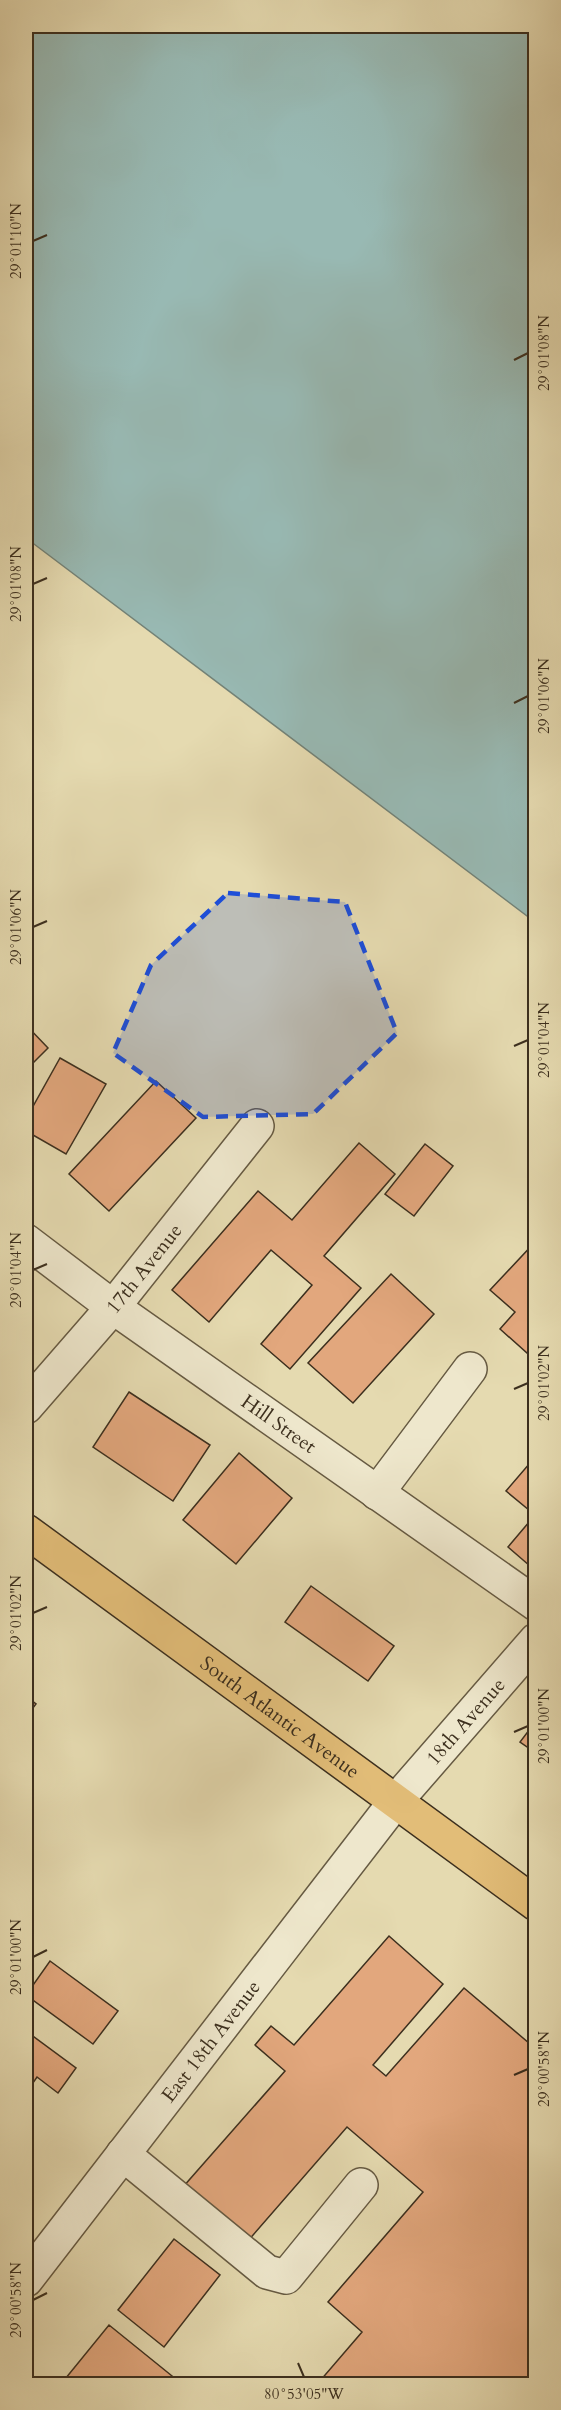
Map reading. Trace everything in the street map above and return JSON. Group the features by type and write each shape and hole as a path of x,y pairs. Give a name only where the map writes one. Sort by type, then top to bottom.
{"main road":[{"name":"South Atlantic Avenue","path":"26,1532 536,1904"}],"street":[{"name":"17th Avenue","path":"26,1407 112,1307 256,1126"},
{"name":"Hill Street","path":"26,1242 112,1307 536,1604"},
{"path":"377,1493 470,1369"},
{"name":"18th Avenue","path":"395,1802 536,1640"},
{"name":"East 18th Avenue","path":"26,2280 395,1802"},
{"path":"123,2154 267,2272 286,2277 361,2185"}],"highlighted area":[{"path":"228,893 345,902 397,1033 313,1114 203,1117 113,1053 151,965"}],"water":[{"path":"26,26 535,26 535,922 26,538"}],"building":[{"path":"26,1025 48,1048 26,1070"},
{"path":"60,1058 106,1084 66,1154 26,1131 26,1119"},
{"path":"156,1081 196,1118 109,1211 69,1174"},
{"path":"359,1143 395,1174 324,1256 361,1288 290,1369 261,1344 312,1285 271,1250 209,1322 172,1290 258,1191 292,1220"},
{"path":"425,1144 453,1166 414,1216 385,1194"},
{"path":"536,1241 536,1361 500,1329 515,1312 490,1290"},
{"path":"391,1274 434,1314 353,1403 308,1363"},
{"path":"129,1392 210,1445 173,1501 93,1447"},
{"path":"239,1453 292,1498 236,1564 183,1520"},
{"path":"536,1456 536,1559 530,1566 508,1547 535,1515 506,1491"},
{"path":"311,1586 394,1646 368,1681 285,1622"},
{"path":"26,1696 36,1704 26,1717"},
{"path":"536,1721 536,1753 520,1742"},
{"path":"389,1936 443,1984 373,2065 386,2076 464,1988 536,2049 536,2384 322,2384 319,2382 362,2332 328,2302 423,2192 347,2127 247,2242 183,2187 285,2071 255,2045 271,2026 294,2045"},
{"path":"50,1961 118,2011 93,2044 26,1995"},
{"path":"26,2031 76,2068 58,2093 37,2077 26,2093"},
{"path":"174,2239 220,2275 164,2347 118,2310"},
{"path":"109,2325 177,2380 173,2384 61,2384"}]}
